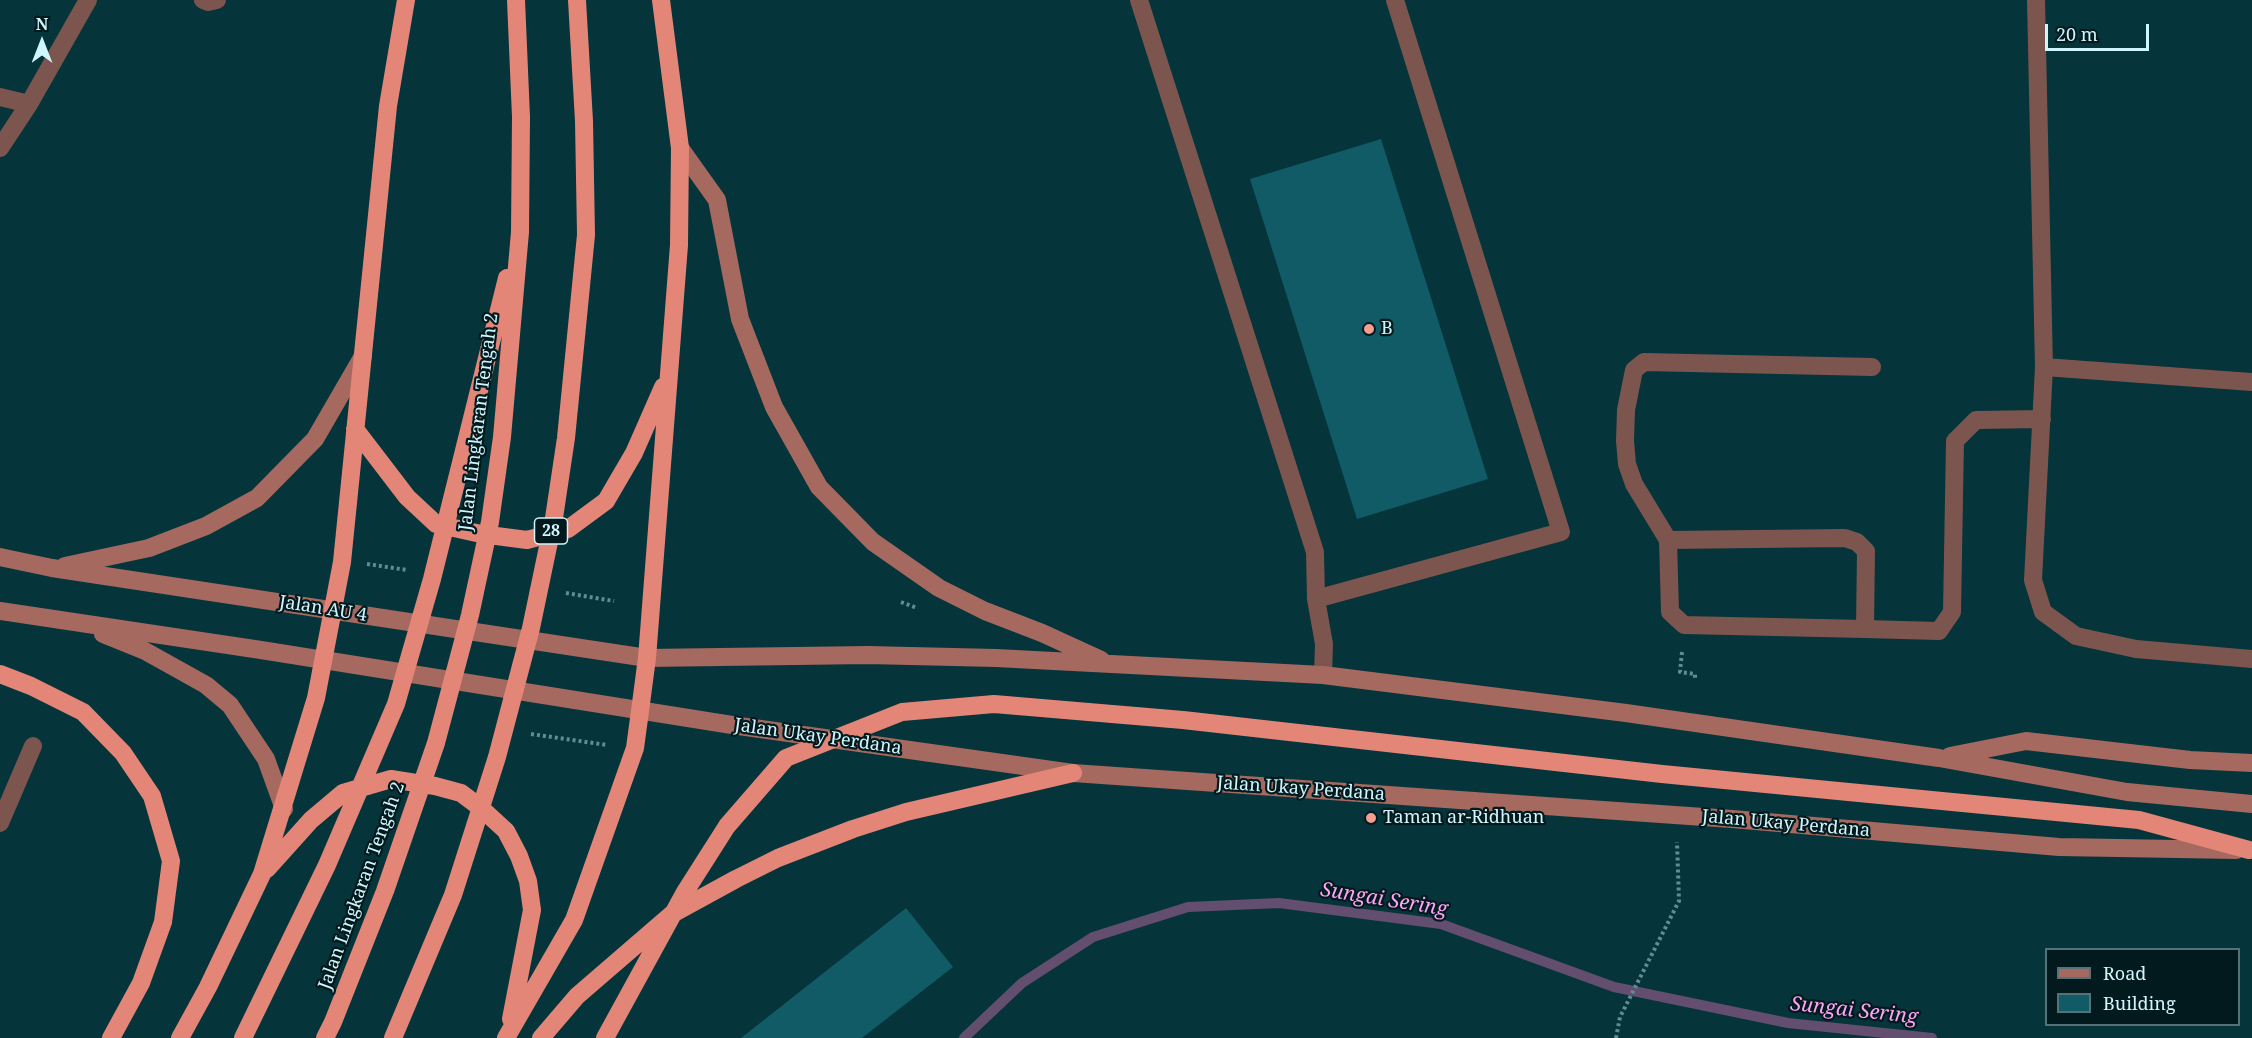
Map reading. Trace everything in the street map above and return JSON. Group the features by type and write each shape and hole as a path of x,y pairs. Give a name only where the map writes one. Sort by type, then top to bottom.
{"highway":[{"path":"180,1038 208,987 262,874 284,810 316,698 342,561 388,106 406,0"},
{"name":"Jalan Lingkaran Tengah 2","path":"325,1038 385,891 436,743 470,615 490,522 500,447 520,232 521,117 516,0"},
{"name":"28","path":"393,1038 453,895 497,757 531,628 554,518 566,438 586,235 584,121 577,0"},
{"path":"508,1035 574,920 635,748 647,658 679,245 680,148 661,0"},
{"path":"243,1038 327,865 396,704 432,579 494,325 520,232"},
{"path":"355,429 407,497 436,524 481,534 526,540 568,529 606,501 633,453 668,374"},
{"path":"0,674 31,686 83,712 123,753 152,796 171,861 163,922 141,983 111,1038"},
{"path":"606,1038 685,892 727,826 786,758 902,712 994,704 1183,720 1662,774 2139,820 2251,850"},
{"path":"541,1038 577,996 672,914 778,858 853,829 906,812 1073,773"},
{"path":"262,874 311,820 343,793 391,779 461,793 506,831 519,856 528,881 532,910 508,1035"}],"street":[{"path":"680,148 717,200 740,319 774,407 819,487 873,542 939,588 985,611 1042,633 1111,665"},
{"path":"52,568 149,548 206,526 257,498 315,439 363,356"},
{"name":"Jalan AU 4","path":"0,557 52,568 647,658"},
{"path":"0,611 640,711"},
{"path":"73,622 145,651 206,685 230,705 266,759 284,810"},
{"path":"647,658 892,656 996,658 1323,675 1626,713 1939,758 2127,792 2252,804"},
{"name":"Jalan Ukay Perdana","path":"640,711 1073,773 1677,815 2059,847 2251,850"},
{"path":"1939,758 2026,741 2190,760 2252,763"}],"lane":[{"path":"0,148 29,104 88,0"},
{"path":"203,0 208,2 217,0"},
{"path":"1139,0 1315,552 1316,600 1324,644 1323,675"},
{"path":"1316,600 1561,532 1395,0"},
{"path":"2036,0 2044,367 2033,580 2043,612 2076,636 2136,649 2252,659"},
{"path":"0,98 29,104"},
{"path":"1872,367 1644,362 1634,370 1626,410 1627,464 1634,484 1668,540 1670,612 1684,625 1939,631 1952,612 1955,441 1976,420 2042,419"},
{"path":"2044,367 2252,382"},
{"path":"1668,540 1845,538 1857,542 1866,551 1865,629"},
{"path":"0,823 33,746"}],"path":[{"path":"1684,625 1680,672 1695,674 1695,680"},
{"path":"1617,1038 1620,1017 1679,901 1677,815"}],"building":[{"name":"B","path":"1381,139 1488,479 1357,519 1250,179"},
{"path":"906,908 953,967 862,1038 741,1038"}],"waterway":[{"name":"Sungai Sering","path":"964,1038 1022,983 1093,937 1188,907 1279,903 1441,924 1614,987 1788,1023 1932,1038"}],"place":[{"name":"B","path":"1369,329"},
{"name":"Taman ar-Ridhuan","path":"1371,818"}]}
